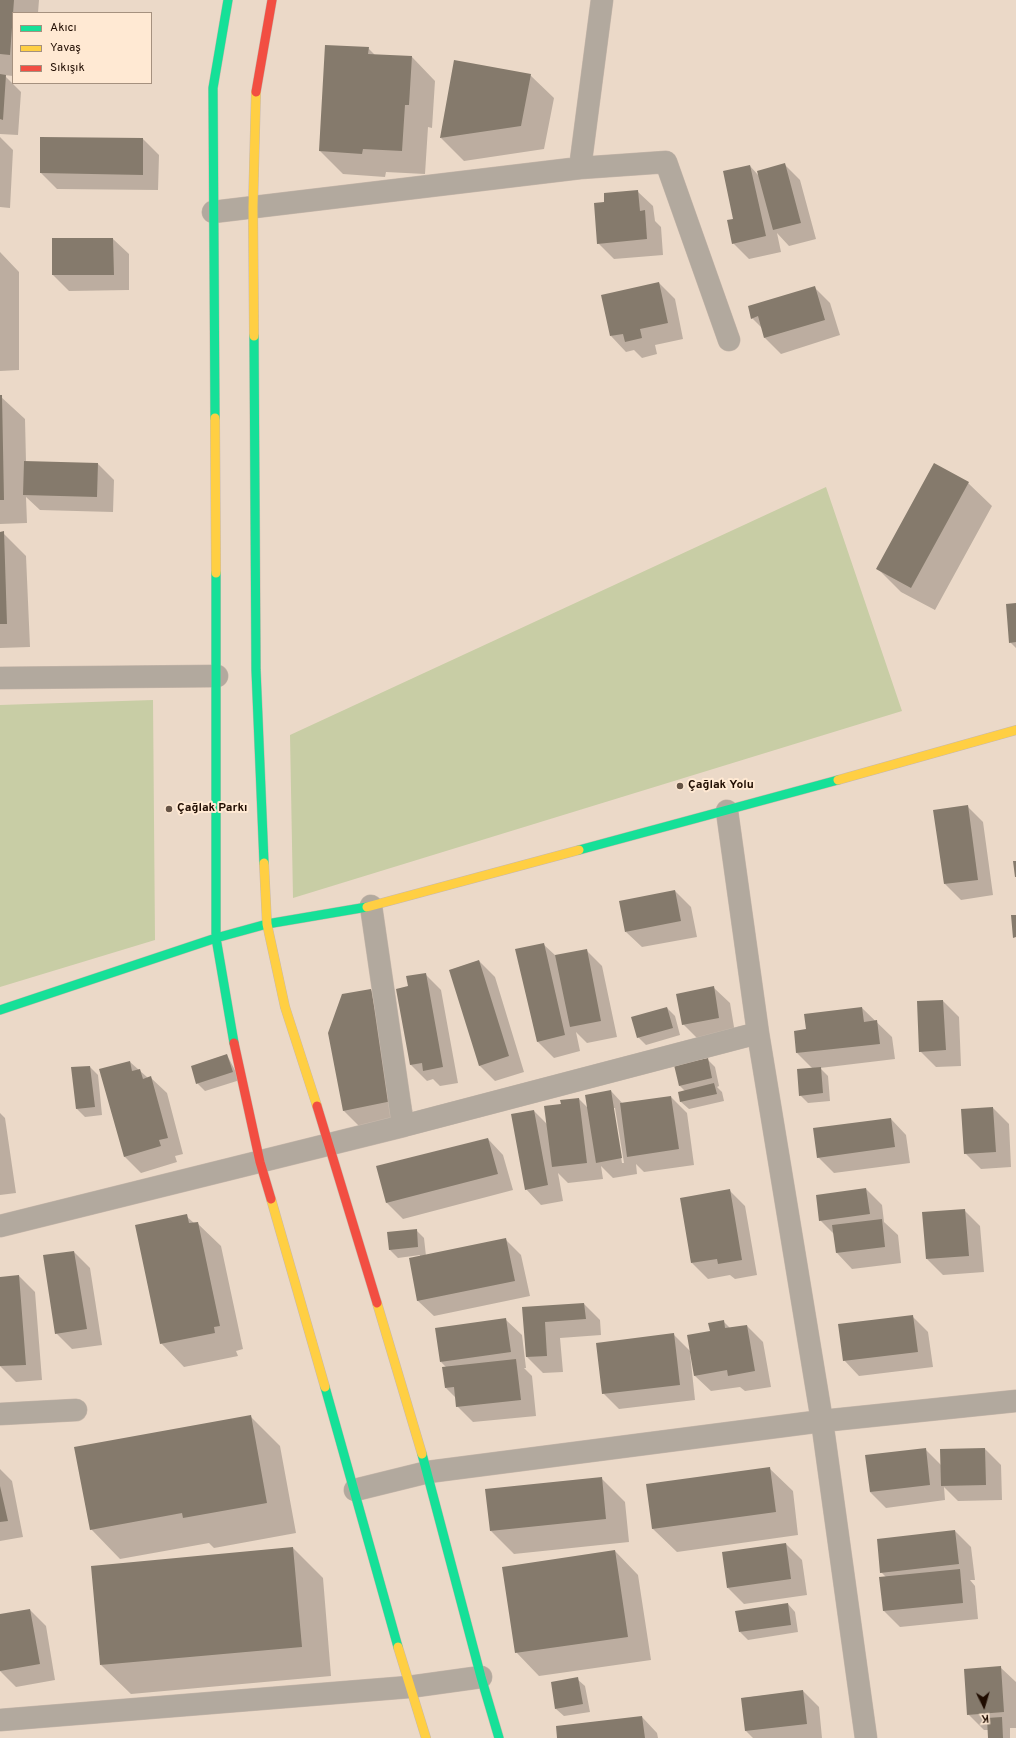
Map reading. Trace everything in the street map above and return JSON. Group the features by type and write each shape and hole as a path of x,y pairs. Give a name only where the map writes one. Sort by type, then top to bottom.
{"street":[{"path":"228,0 213,88 217,676 216,938 229,1016 260,1162 355,1490 409,1687 426,1738"},
{"path":"272,0 256,89 253,207 256,670 267,924 285,1007 329,1144 428,1472 480,1677 499,1738"},
{"path":"580,168 602,0"},
{"path":"213,212 580,168 666,162 729,340"},
{"path":"0,678 217,676"},
{"path":"0,1010 216,938 267,924 371,906 727,811 1016,730"},
{"path":"727,811 758,1032 822,1421 866,1738"},
{"path":"371,906 402,1126"},
{"path":"0,1226 402,1126 758,1032"},
{"path":"355,1490 428,1472 822,1421 1016,1401"},
{"path":"0,1414 76,1410"},
{"path":"0,1720 409,1687 480,1677"}],"green space":[{"path":"826,487 902,711 293,898 290,735"},
{"path":"153,700 155,940 0,987 0,705"}],"building":[{"path":"0,0 14,0 10,55 0,54"},
{"path":"325,45 369,47 368,54 412,56 409,105 405,105 402,151 363,149 362,154 319,151"},
{"path":"454,60 531,74 521,126 440,138"},
{"path":"0,74 6,75 3,120 0,119"},
{"path":"40,137 143,138 143,175 40,173"},
{"path":"785,163 801,223 773,230 757,171"},
{"path":"750,165 766,236 732,244 727,220 733,219 723,171"},
{"path":"638,190 640,211 645,210 647,239 597,244 594,203 604,202 604,193"},
{"path":"52,238 113,238 114,275 52,275"},
{"path":"659,282 668,323 640,329 642,338 625,342 623,334 610,336 601,295"},
{"path":"815,286 825,320 764,338 758,316 751,319 748,306"},
{"path":"0,395 2,395 4,500 0,500"},
{"path":"24,461 98,463 97,497 23,495"},
{"path":"934,463 969,482 911,588 876,569"},
{"path":"4,531 7,624 0,624 0,532"},
{"path":"1016,603 1016,642 1009,643 1006,604"},
{"path":"968,805 978,880 944,884 933,810"},
{"path":"1013,861 1016,861 1016,877 1015,877"},
{"path":"675,890 681,921 625,932 619,901"},
{"path":"1011,915 1016,915 1016,937 1013,938"},
{"path":"544,943 565,1035 537,1042 515,949"},
{"path":"587,949 601,1021 570,1027 555,955"},
{"path":"479,960 509,1056 479,1066 449,970"},
{"path":"426,973 443,1067 423,1071 422,1063 410,1065 396,989 408,986 406,976"},
{"path":"714,986 719,1018 682,1025 676,994"},
{"path":"371,989 392,1101 343,1111 328,1033 342,994"},
{"path":"943,1000 946,1050 919,1052 917,1001"},
{"path":"667,1007 673,1028 637,1038 631,1017"},
{"path":"862,1007 864,1022 877,1020 880,1044 796,1053 794,1031 806,1029 804,1014"},
{"path":"227,1054 233,1072 196,1084 191,1066"},
{"path":"708,1058 712,1078 679,1086 674,1065"},
{"path":"130,1061 132,1071 140,1069 143,1079 151,1076 168,1138 159,1140 161,1146 124,1157 99,1069"},
{"path":"90,1066 95,1107 76,1109 71,1067"},
{"path":"821,1067 823,1093 799,1096 797,1069"},
{"path":"714,1083 717,1094 680,1102 678,1092"},
{"path":"611,1090 622,1158 596,1163 585,1095"},
{"path":"671,1096 679,1149 627,1157 620,1103"},
{"path":"579,1098 587,1163 552,1167 544,1106 561,1104 560,1100"},
{"path":"993,1107 996,1152 964,1154 961,1109"},
{"path":"534,1110 548,1185 525,1190 511,1114"},
{"path":"891,1118 895,1147 817,1158 813,1128"},
{"path":"488,1138 498,1174 386,1203 376,1166"},
{"path":"866,1188 870,1214 819,1221 816,1195"},
{"path":"730,1189 742,1260 718,1264 717,1259 691,1263 680,1198"},
{"path":"965,1209 969,1256 926,1259 922,1212"},
{"path":"187,1214 189,1223 198,1222 220,1326 214,1327 215,1333 160,1344 135,1225"},
{"path":"882,1219 885,1247 836,1253 832,1225"},
{"path":"417,1229 418,1247 389,1250 387,1232"},
{"path":"506,1238 515,1281 417,1301 409,1258"},
{"path":"74,1251 87,1329 55,1334 43,1255"},
{"path":"19,1275 26,1365 0,1366 0,1277"},
{"path":"584,1303 586,1319 545,1322 547,1356 526,1357 522,1307"},
{"path":"913,1315 918,1352 843,1361 838,1324"},
{"path":"506,1318 511,1352 440,1362 435,1328"},
{"path":"724,1320 725,1328 747,1325 755,1371 728,1376 727,1370 694,1376 687,1335 710,1331 708,1323"},
{"path":"674,1333 680,1385 602,1394 596,1343"},
{"path":"516,1359 521,1400 456,1407 454,1387 445,1388 442,1367"},
{"path":"251,1415 267,1503 183,1518 182,1513 90,1530 74,1447"},
{"path":"926,1448 930,1485 870,1492 865,1455"},
{"path":"985,1448 986,1485 941,1486 940,1449"},
{"path":"770,1467 776,1512 652,1529 646,1484"},
{"path":"602,1477 606,1519 490,1531 485,1489"},
{"path":"0,1486 8,1521 0,1522"},
{"path":"955,1530 959,1564 880,1573 877,1539"},
{"path":"786,1543 791,1579 727,1588 722,1552"},
{"path":"293,1547 302,1647 100,1665 91,1566"},
{"path":"615,1550 628,1637 515,1653 502,1567"},
{"path":"960,1569 963,1603 883,1611 879,1577"},
{"path":"788,1603 791,1625 739,1632 735,1611"},
{"path":"30,1609 40,1664 0,1671 0,1614"},
{"path":"1001,1666 1004,1712 967,1715 964,1669"},
{"path":"578,1677 583,1704 555,1709 551,1682"},
{"path":"803,1690 807,1724 745,1731 741,1698"},
{"path":"642,1716 645,1738 557,1738 556,1726"},
{"path":"1002,1717 1003,1738 988,1738 987,1718"}],"traffic: fast":[{"path":"215,418 213,88 228,0"},
{"path":"254,336 256,670 264,863"},
{"path":"216,573 216,938 234,1043"},
{"path":"579,850 838,780"},
{"path":"0,1010 216,938 267,924 367,907"},
{"path":"325,1387 398,1647"},
{"path":"422,1454 481,1677 499,1738"}],"traffic: slow":[{"path":"254,336 253,207 256,92"},
{"path":"215,418 216,573"},
{"path":"838,780 1016,730"},
{"path":"367,907 579,850"},
{"path":"264,863 267,924 285,1007 317,1106"},
{"path":"271,1199 325,1387"},
{"path":"377,1303 422,1454"},
{"path":"398,1647 426,1738"}],"traffic: jam":[{"path":"256,92 272,0"},
{"path":"234,1043 260,1162 271,1199"},
{"path":"317,1106 377,1303"}],"place":[{"name":"Çağlak Yolu","path":"680,786"},
{"name":"Çağlak Parkı","path":"169,809"}]}
